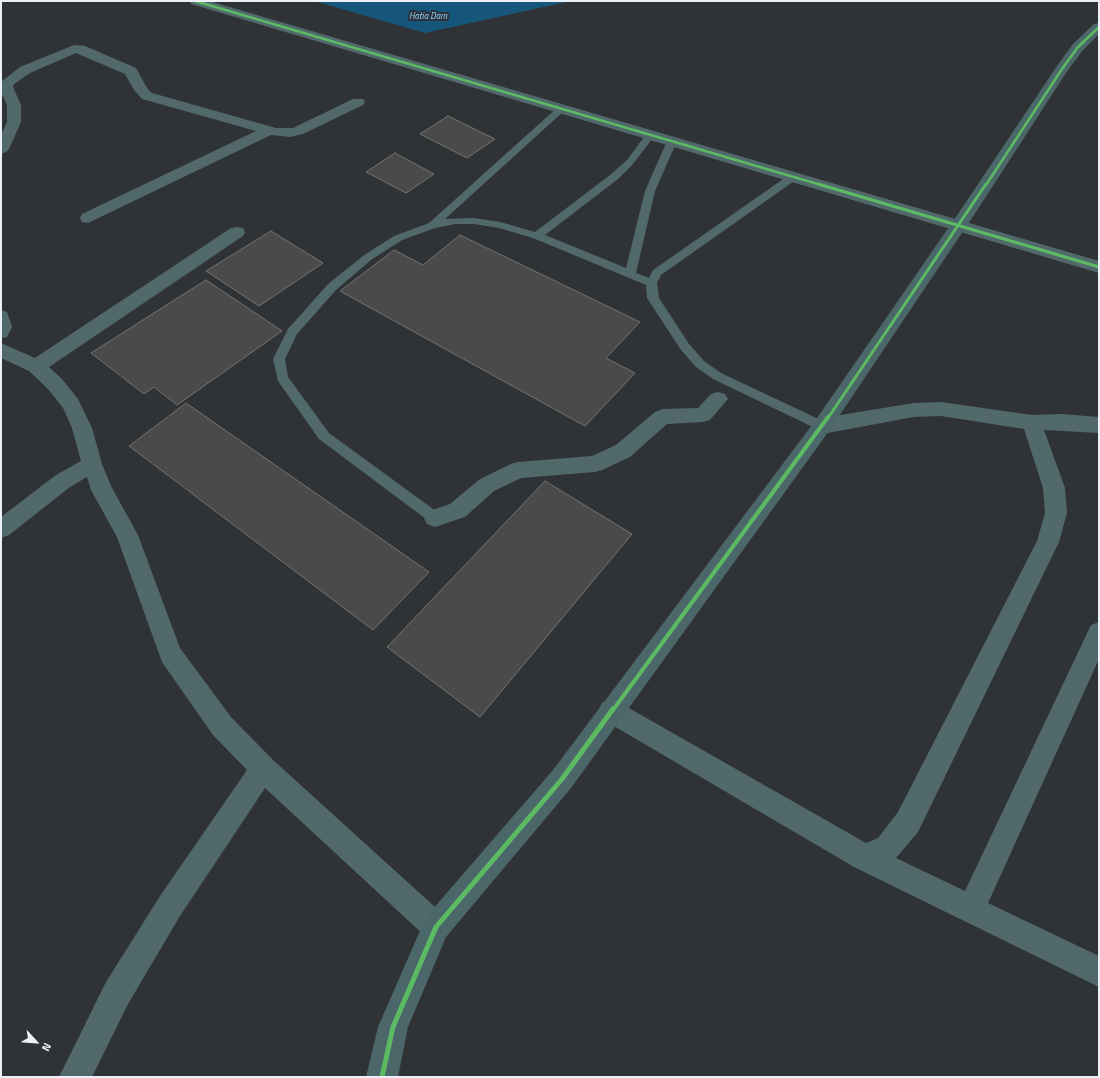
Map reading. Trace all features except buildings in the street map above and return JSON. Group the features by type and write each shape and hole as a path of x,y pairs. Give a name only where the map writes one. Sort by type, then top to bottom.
{"street":[{"path":"195,1 1099,267"},
{"path":"382,1077 393,1027 436,927 562,779 822,426 958,226 1062,69 1078,47 1099,27"},
{"path":"1,149 14,106 6,87 8,82 25,70 66,51 77,49 131,71 141,90 147,96 284,134 298,131 358,102"},
{"path":"88,218 270,130"},
{"path":"36,366 237,232"},
{"path":"1,316 3,327 1,332"},
{"path":"1,350 36,366 55,384 71,404 82,428 92,464 102,490 127,535 170,654 222,726 263,768 436,927"},
{"path":"435,518 457,511 487,485 518,470 595,464 623,451 662,417 703,415 718,399"},
{"path":"822,426 914,410 941,409 1032,422 1062,422 1099,425"},
{"path":"864,857 887,848 908,822 1048,542 1056,512 1054,488 1032,422"},
{"path":"1,529 58,485 92,464"},
{"path":"971,909 1099,632"},
{"path":"612,710 864,857 1099,972"},
{"path":"75,1077 121,986 170,906 263,768"}],"lane":[{"path":"433,225 561,109"},
{"path":"536,236 630,162 650,135"},
{"path":"630,274 650,191 672,141"},
{"path":"793,177 657,273 651,283 653,298 685,347 700,364 717,376 822,426"},
{"path":"435,518 324,436 282,378 279,359 292,332 332,287 367,258 392,242 433,225 455,221 474,221 500,225 536,236 651,283"}],"water":[{"name":"Hatia Dam","path":"314,1 571,1 425,33"}],"cycle path":[{"path":"195,1 1099,267"},
{"path":"382,1077 393,1027 436,927 562,779 822,426 966,215 1062,69 1078,47 1099,27"}]}
